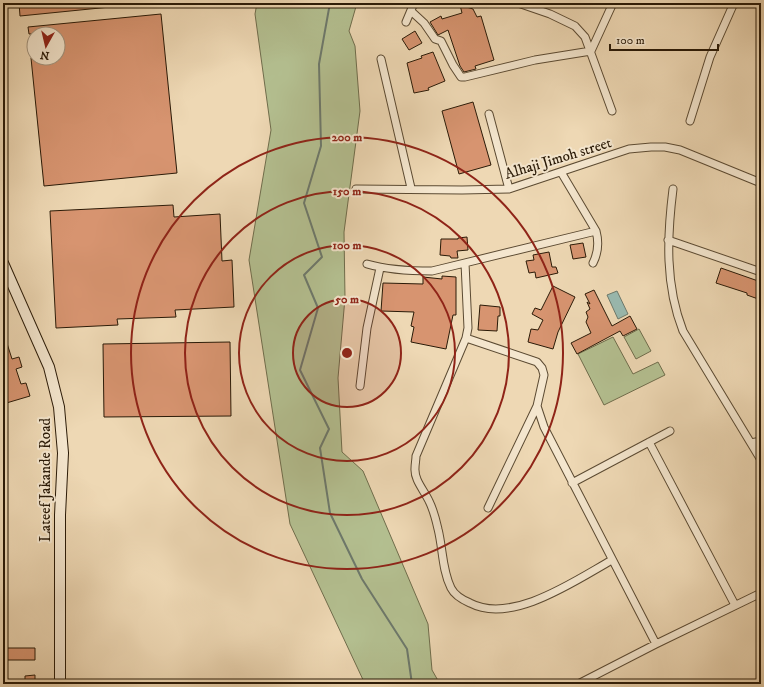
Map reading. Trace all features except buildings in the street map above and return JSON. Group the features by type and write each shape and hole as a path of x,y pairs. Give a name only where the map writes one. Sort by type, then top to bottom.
{"main road":[{"name":"Lateef Jakande Road","path":"3,263 50,367 59,407 63,453 60,515 60,684"}],"street":[{"path":"406,22 414,3"},
{"path":"518,3 550,14 575,26 585,37 612,111"},
{"path":"591,51 613,3"},
{"path":"690,121 710,57 734,3"},
{"path":"411,11 424,23 435,39 441,41 453,66 461,77 535,60 591,51"},
{"path":"381,59 411,188"},
{"path":"489,114 509,189"},
{"name":"Alhaji Jimoh street","path":"356,188 462,190 509,189 629,149 665,147 680,150 761,183"},
{"path":"562,172 596,231 598,248 593,263"},
{"path":"673,189 668,240 669,275 677,316 683,331 761,460"},
{"path":"367,264 380,268 432,271 596,231"},
{"path":"668,240 761,272"},
{"path":"465,263 468,328 466,338 416,456 414,469 418,483 429,501 438,529 445,573 452,590 461,599 473,605 489,609 512,608 542,599 612,560"},
{"path":"360,386 367,328 380,268"},
{"path":"466,338 537,362 542,368 544,374 537,406 488,508"},
{"path":"537,406 544,427 656,644"},
{"path":"572,482 670,431"},
{"path":"752,443 761,440"},
{"path":"649,442 735,605"},
{"path":"578,684 761,593"}],"green space":[{"path":"257,3 357,3 349,31 355,46 360,111 344,232 345,298 338,378 342,452 363,471 428,624 432,670 440,684 365,684 290,524 249,260 271,130 255,14"},
{"path":"639,329 651,351 636,359 624,337"},
{"path":"613,337 633,374 658,362 665,375 604,405 578,354"}],"water":[{"path":"617,291 628,314 618,319 607,295"}],"waterway":[{"path":"330,3 319,64 321,146 304,203 322,257 304,275 318,308 300,370 329,429 320,448 330,513 362,579 407,649 412,684"}]}
